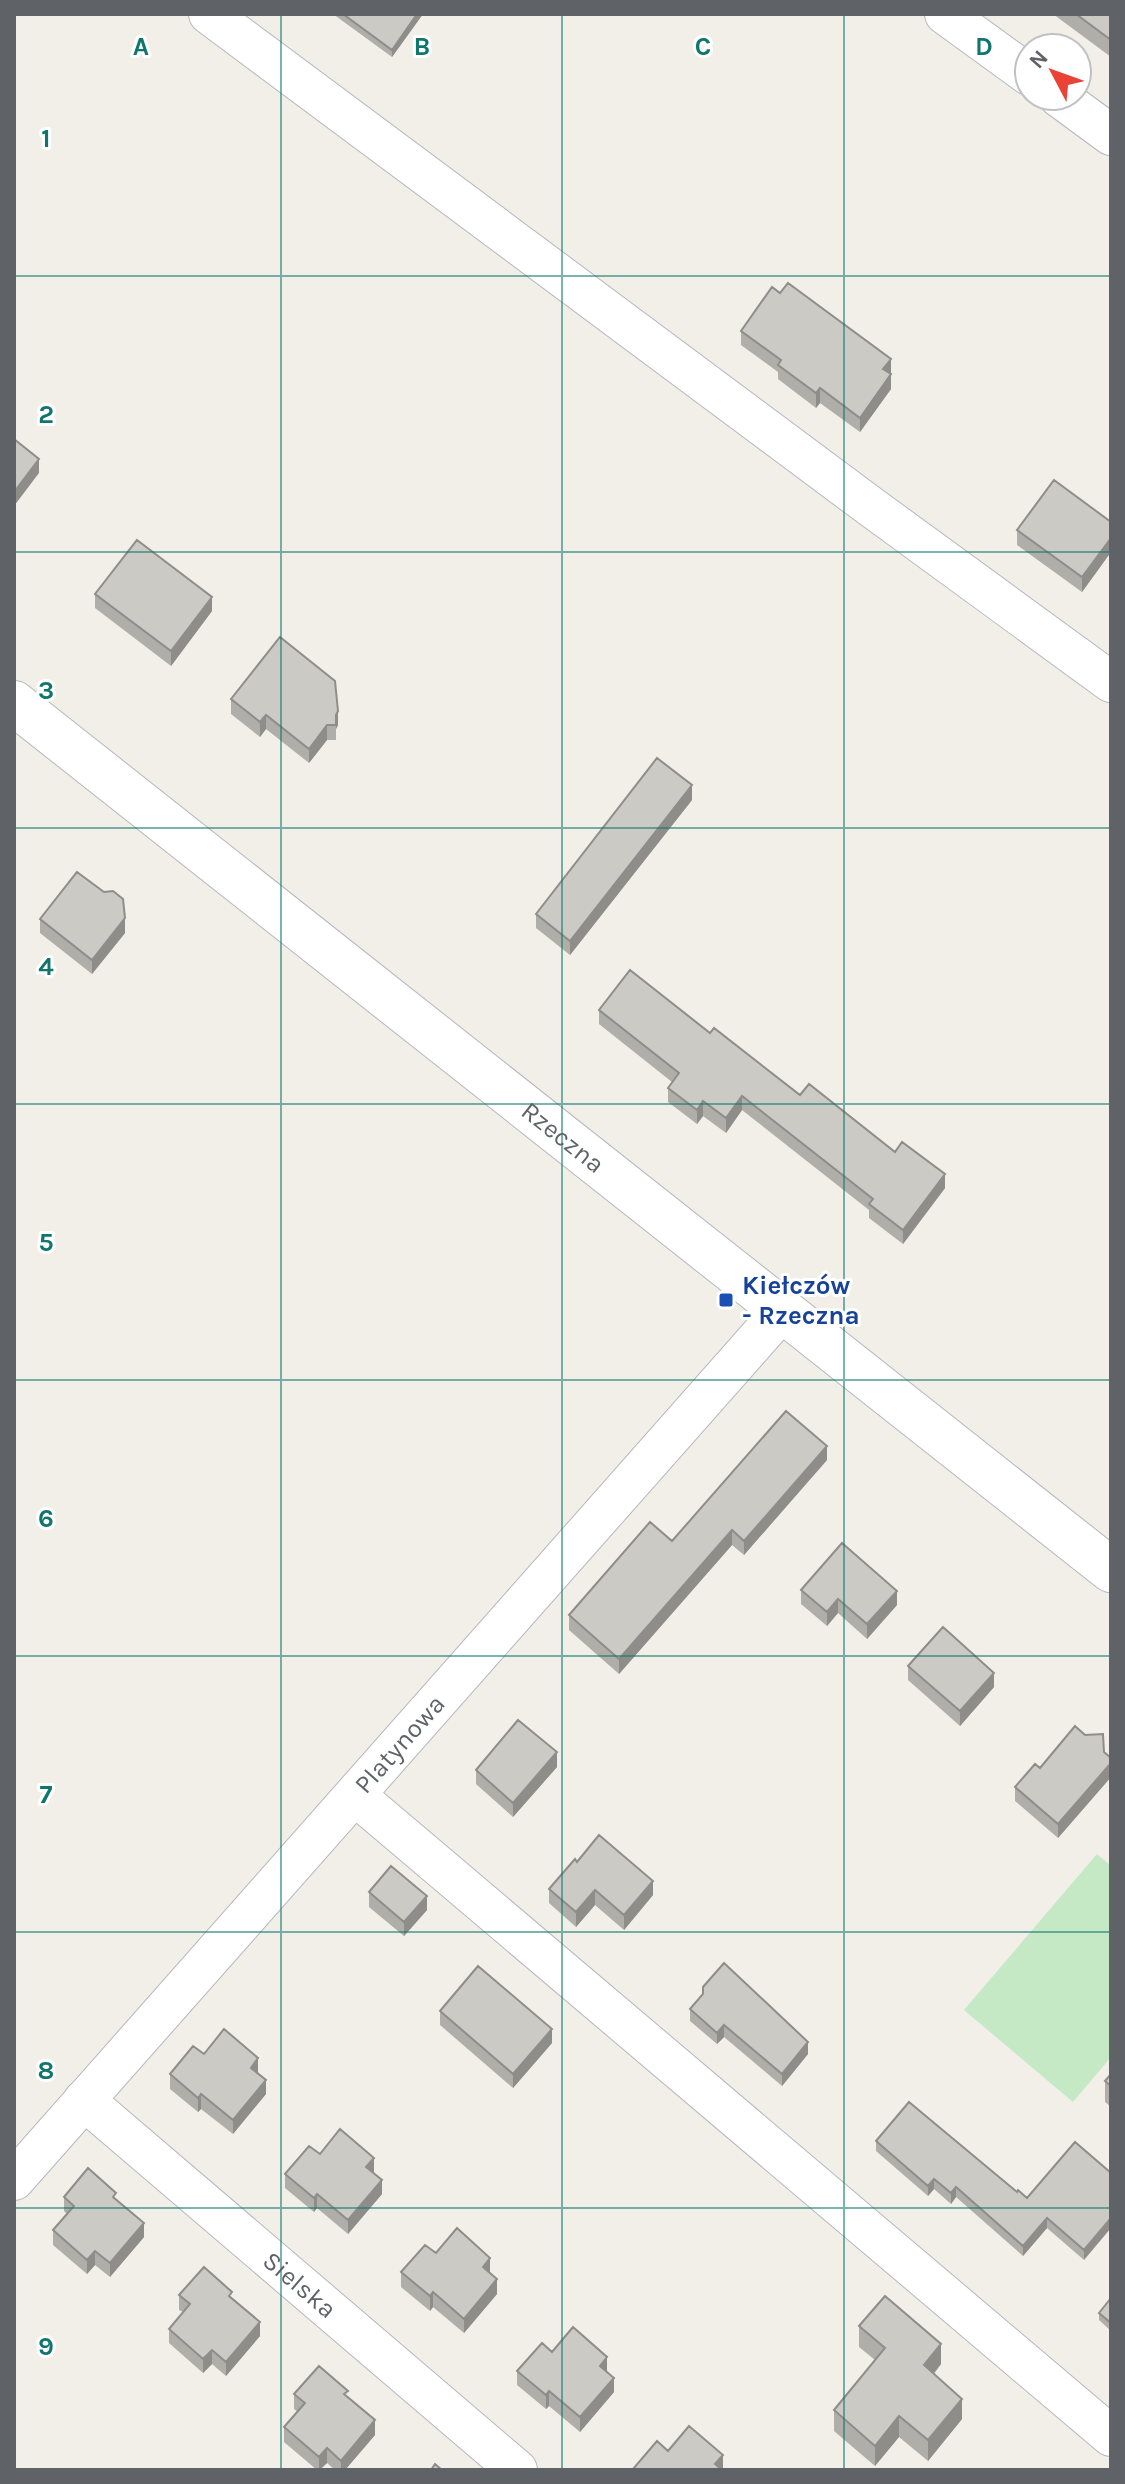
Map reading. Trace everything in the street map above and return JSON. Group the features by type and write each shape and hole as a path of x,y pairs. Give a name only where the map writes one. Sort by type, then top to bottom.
{"street":[{"path":"209,14 1111,682"},
{"path":"945,14 1013,63"},
{"path":"1080,112 1111,135"},
{"name":"Rzeczna","path":"14,703 1111,1570"},
{"name":"Platynowa","path":"14,2178 356,1796 783,1310"},
{"path":"356,1796 1111,2436"},
{"name":"Sielska","path":"84,2100 517,2470"}],"green space":[{"path":"1097,1854 1111,1866 1111,2057 1073,2102 964,2010"}],"building":[{"path":"343,14 417,14 392,50"},
{"path":"1076,14 1111,14 1111,40"},
{"path":"788,283 891,359 883,369 891,374 860,418 820,388 816,393 778,365 781,360 741,331 772,287 780,293"},
{"path":"14,439 39,459 14,492"},
{"path":"1054,480 1111,522 1111,538 1082,577 1017,530"},
{"path":"137,540 212,597 171,651 95,594"},
{"path":"280,637 335,681 336,725 327,725 309,749 266,715 260,722 231,699"},
{"path":"657,758 692,785 570,941 536,914"},
{"path":"77,872 104,892 113,891 123,899 125,918 92,960 40,919"},
{"path":"630,970 710,1033 714,1028 800,1095 809,1084 895,1152 902,1142 945,1174 903,1230 869,1204 873,1199 742,1096 726,1118 703,1101 697,1110 668,1088 679,1073 599,1010"},
{"path":"786,1411 827,1446 744,1541 732,1530 619,1659 569,1615 650,1522 672,1541"},
{"path":"842,1543 897,1591 867,1624 838,1599 827,1612 801,1590"},
{"path":"943,1627 994,1673 960,1711 908,1666"},
{"path":"518,1720 557,1752 513,1803 476,1770"},
{"path":"1075,1726 1085,1735 1103,1734 1104,1752 1111,1758 1111,1763 1058,1824 1015,1787 1035,1764 1040,1768"},
{"path":"599,1835 653,1881 624,1915 595,1890 576,1912 549,1889"},
{"path":"391,1866 427,1896 404,1922 369,1892"},
{"path":"724,1963 808,2042 782,2074 724,2025 717,2033 690,2009 703,1994 703,1987"},
{"path":"478,1966 552,2029 513,2074 440,2011"},
{"path":"224,2029 258,2058 251,2068 266,2080 233,2120 201,2094 198,2098 170,2074 193,2046 204,2054"},
{"path":"909,2102 1027,2198 1075,2142 1111,2173 1111,2218 1084,2250 1047,2218 1023,2246 956,2187 951,2193 934,2179 928,2186 876,2141"},
{"path":"340,2129 374,2158 366,2167 382,2180 348,2220 317,2194 314,2198 285,2174 309,2146 320,2154"},
{"path":"88,2168 116,2193 113,2197 144,2223 110,2263 95,2251 87,2260 53,2230 74,2206 64,2197"},
{"path":"457,2228 490,2258 483,2267 497,2279 464,2319 433,2292 430,2296 401,2272 425,2245 436,2253"},
{"path":"204,2267 232,2292 229,2296 260,2322 226,2362 212,2350 203,2359 169,2329 190,2304 179,2295"},
{"path":"885,2296 941,2344 924,2365 962,2399 928,2440 899,2416 875,2446 834,2410 885,2348 859,2326"},
{"path":"1111,2298 1111,2323 1099,2313"},
{"path":"573,2327 607,2357 600,2366 614,2378 580,2417 549,2391 546,2395 517,2371 542,2343 552,2352"},
{"path":"319,2366 348,2391 344,2394 375,2420 341,2461 327,2448 319,2457 284,2427 305,2403 294,2394"},
{"path":"689,2426 723,2455 715,2464 722,2470 633,2469 657,2441 668,2451"}],"place":[{"name":"Kiełczów - Rzeczna","path":"726,1300"}]}
